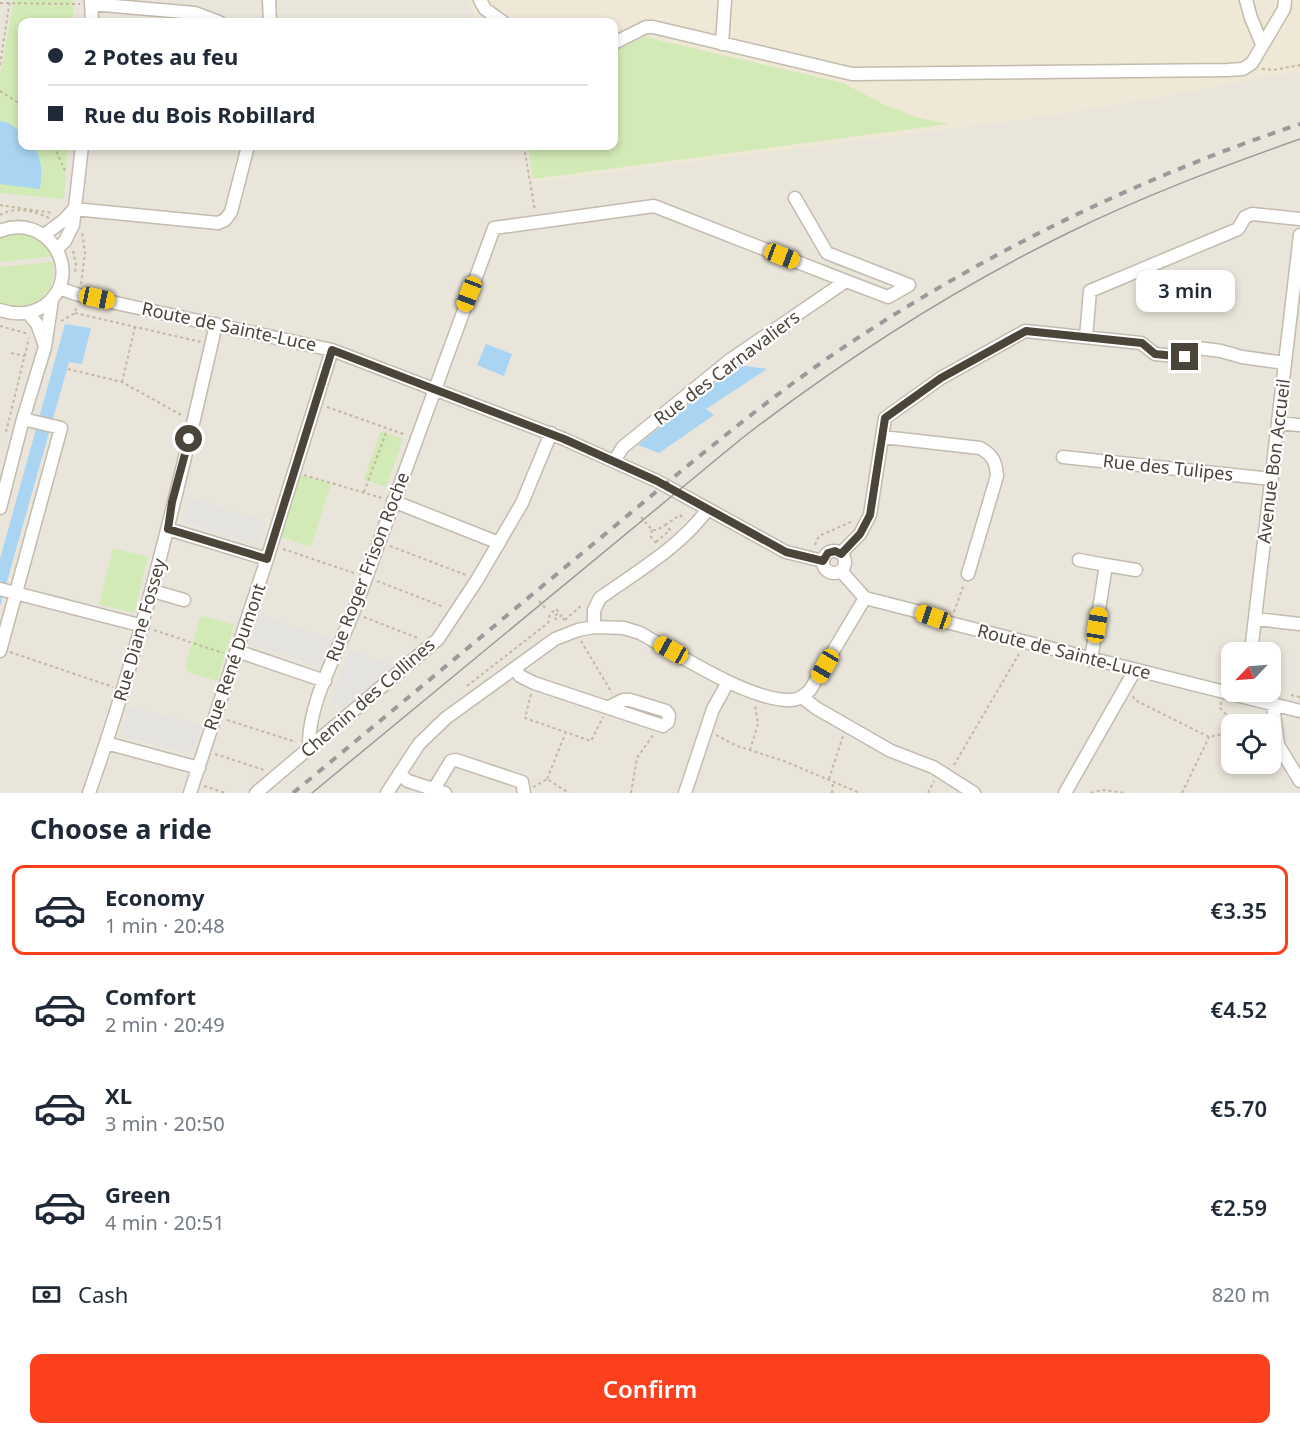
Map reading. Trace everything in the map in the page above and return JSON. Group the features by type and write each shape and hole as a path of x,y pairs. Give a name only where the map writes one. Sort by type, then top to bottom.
{"street":[{"path":"269,0 270,18"},
{"path":"480,0 485,9 497,18"},
{"path":"722,44 725,0"},
{"path":"1246,0 1262,44"},
{"path":"618,41 646,27 653,27 852,74 1227,70 1243,69 1258,54 1284,9 1285,0"},
{"path":"91,18 88,3 195,13 208,18"},
{"path":"57,249 71,232 81,150"},
{"path":"74,209 218,223 225,220 231,212 247,150"},
{"path":"435,388 494,228 654,206 888,297 909,285 827,253 795,198"},
{"path":"44,235 74,209"},
{"path":"1086,337 1090,291 1238,229 1245,217 1252,214 1300,219"},
{"path":"0,231 22,226 35,229 57,249 63,269 59,288 52,300 45,347 23,418 0,508"},
{"name":"Avenue Bon Accueil","path":"1253,642 1300,235"},
{"name":"Rue des Carnavaliers","path":"614,461 623,447 730,360 846,281"},
{"name":"Route de Sainte-Luce","path":"59,288 79,295 332,350 551,433 676,491 786,552 823,561"},
{"path":"0,310 15,314 28,313 52,300"},
{"path":"28,313 37,324 45,347"},
{"name":"Rue Diane Fossey","path":"89,793 124,690 153,591 172,502 216,324"},
{"path":"841,554 860,534 870,515 885,418 941,378 1026,331 1142,343 1155,354 1185,357 1198,348 1285,363"},
{"name":"Rue René Dumont","path":"192,788 272,545 332,350"},
{"name":"Rue Roger Frison Roche","path":"309,749 309,728 334,654 353,613 435,388"},
{"path":"0,650 61,428 23,418"},
{"path":"1278,423 1300,426"},
{"name":"Chemin des Collines","path":"256,793 438,639 477,580 522,503 551,433"},
{"path":"883,437 980,448 991,454 996,464 997,476 968,574"},
{"name":"Rue des Tulipes","path":"1063,457 1272,479"},
{"path":"393,501 498,543"},
{"path":"594,627 594,610 600,598 682,539 708,509"},
{"path":"168,529 267,559"},
{"path":"835,551 841,554 845,562 841,571 834,573 827,571 823,561 828,553 835,551"},
{"path":"1079,560 1136,570"},
{"path":"1091,660 1106,565"},
{"path":"387,793 419,744 446,718 555,639 578,630 594,627 624,628 640,633 745,690 778,699 790,700 802,697 815,683 865,598 841,571"},
{"path":"0,589 143,626"},
{"path":"153,591 184,600"},
{"name":"Route de Sainte-Luce","path":"865,598 1091,660 1221,689"},
{"path":"1256,619 1300,624"},
{"path":"235,654 325,681"},
{"path":"514,668 520,676 534,683 613,705 660,725"},
{"path":"1065,793 1135,670"},
{"path":"685,793 713,709 728,682"},
{"path":"802,697 891,752 933,767 974,793"},
{"name":"Route de Sainte-Luce","path":"1266,702 1300,711"},
{"path":"1273,705 1278,745 1300,781"},
{"path":"106,743 199,768"},
{"path":"399,774 408,781 439,791 451,760 456,760 522,782 524,792"}],"path":[{"path":"0,65 9,2"},
{"path":"0,3 88,3"},
{"path":"1247,66 1273,70 1300,65"},
{"path":"0,91 18,102"},
{"path":"56,150 67,176"},
{"path":"525,150 537,223"},
{"path":"0,205 56,214 64,220"},
{"path":"75,313 85,254"},
{"path":"59,322 75,313 201,342"},
{"path":"0,326 30,334 6,435"},
{"path":"122,382 135,327"},
{"path":"11,353 25,356"},
{"path":"68,369 122,382 183,416"},
{"path":"315,403 416,439"},
{"path":"364,492 387,428"},
{"path":"293,471 393,501"},
{"path":"641,517 652,530 657,531 675,518"},
{"path":"815,546 819,536 858,519"},
{"path":"656,542 670,530 665,525"},
{"path":"652,530 651,537 660,548"},
{"path":"379,541 467,575"},
{"path":"272,545 446,607"},
{"path":"950,623 968,574"},
{"path":"539,601 548,611 556,609 559,612 554,617 556,619 562,615 565,620"},
{"path":"353,613 423,640"},
{"path":"143,626 235,654"},
{"path":"534,683 525,718 591,741 613,705 580,639 578,630"},
{"path":"948,776 1026,643"},
{"path":"0,650 124,690"},
{"path":"1126,688 1135,700 1209,737 1221,734"},
{"path":"750,750 758,724 755,705"},
{"path":"214,716 296,742 309,749"},
{"path":"631,793 638,758 660,725"},
{"path":"829,779 848,727"},
{"path":"706,730 750,750 860,793"},
{"path":"524,792 547,779 566,732"},
{"path":"1182,793 1209,737"},
{"path":"204,750 277,776"},
{"path":"547,779 569,793"},
{"path":"832,793 833,781"},
{"path":"192,788 225,793"},
{"path":"1090,793 1102,789 1126,793"}],"shaded area":[{"path":"0,0 1300,0 1300,793 0,793"},
{"path":"469,0 1300,0 1300,71 1116,105 1025,119 533,182 529,150 618,150 618,18 474,18"},
{"path":"189,498 266,521 259,544 182,521"},
{"path":"258,615 332,639 322,667 249,643"},
{"path":"350,649 395,666 345,709 330,703"},
{"path":"129,707 202,725 193,753 121,736"}],"green space":[{"path":"14,0 73,0 73,18 18,18 18,150 68,150 64,199 0,193 0,75"},
{"path":"645,37 843,83 883,104 919,118 949,124 533,179 529,150 618,150 618,49"},
{"path":"13,234 36,239 52,256 0,262 0,238"},
{"path":"53,262 54,273 51,284 40,299 21,306 11,306 0,302 0,267"},
{"path":"381,431 403,439 386,487 364,479"},
{"path":"301,475 331,484 311,547 281,537"},
{"path":"113,548 148,557 134,613 99,604"},
{"path":"205,616 234,625 217,681 188,672 185,667 200,618"}],"water":[{"path":"0,121 9,123 18,130 18,150 35,150 39,156 41,177 40,189 0,184"},
{"path":"65,324 91,328 82,364 69,362 0,606 0,559"},
{"path":"486,344 512,354 504,376 477,365"},
{"path":"737,365 767,369 706,409 714,415 659,453 638,445"}],"tram line":[{"path":"312,793 741,439 859,354 940,302 1068,233 1182,183 1300,139"}],"railway":[{"path":"293,793 724,436 786,388 850,343 957,277 1068,219 1182,168 1300,124"}],"route":[{"path":"189,439 172,502 168,529 267,559 332,350 564,439 657,481 786,552 823,561 828,553 835,551 841,554 866,526 870,515 885,418 941,378 1026,331 1142,343 1155,354 1185,357"}]}
